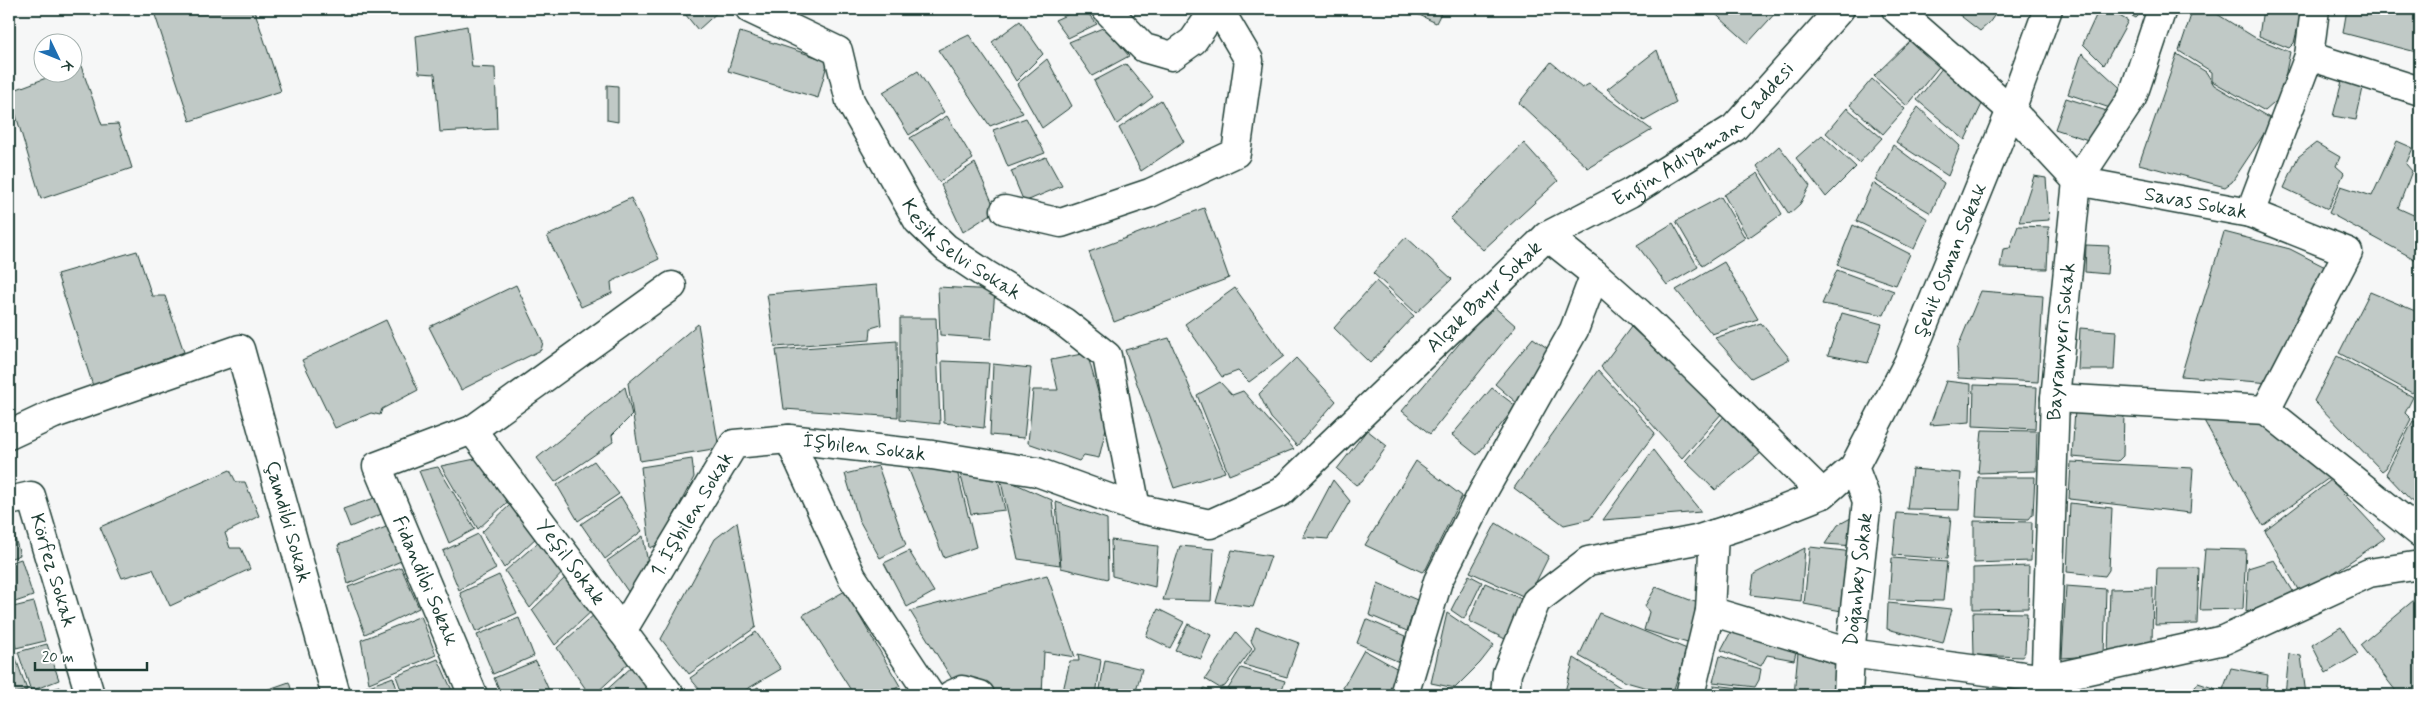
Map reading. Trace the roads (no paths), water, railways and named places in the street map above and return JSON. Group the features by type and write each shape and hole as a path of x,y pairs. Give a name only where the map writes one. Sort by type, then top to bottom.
{"street":[{"name":"Kesik Selvi Sokak","path":"750,9 838,51 850,101 918,222 946,248 984,274 1064,322 1107,356 1136,508"},
{"path":"1106,9 1144,48 1172,56 1193,41 1215,9"},
{"path":"1004,210 1061,223 1150,193 1236,153 1249,60 1219,9"},
{"name":"Engin Adıyaman Caddesi","path":"1547,236 1630,193 1734,128 1840,9"},
{"path":"1896,9 2012,110 2077,181"},
{"name":"Şehit Osman Sokak","path":"1487,695 1506,684 1536,601 1588,561 1696,540 1714,534 1823,494 1854,467 1909,361 2012,110 2048,9"},
{"name":"Bayramyeri Sokak","path":"2046,687 2056,398 2077,181 2132,98 2162,9"},
{"name":"Savas Sokak","path":"2077,181 2250,213 2309,56 2315,9"},
{"path":"2309,56 2420,91"},
{"path":"2250,213 2348,252 2266,410"},
{"name":"Alçak Bayır Sokak","path":"1136,508 1210,524 1281,492 1547,236 1595,274"},
{"path":"1404,695 1438,581 1483,492 1574,330 1595,274 1639,313 1823,494"},
{"path":"472,430 672,286"},
{"name":"Çamdibi Sokak","path":"9,435 54,414 240,349 336,695"},
{"path":"2056,398 2266,410 2420,532"},
{"name":"Fidandibi Sokak","path":"472,430 377,466 473,695"},
{"name":"Yeşil Sokak","path":"472,430 670,695"},
{"name":"İşbilen Sokak","path":"788,439 932,455 1037,472 1136,508"},
{"name":"İşbilen Sokak","path":"788,439 852,577 930,695"},
{"name":"1. İşbilen Sokak","path":"622,631 734,444 788,439"},
{"name":"Doğanbey Sokak","path":"1848,695 1850,653 1867,501 1854,467"},
{"name":"Körfez Sokak","path":"9,501 31,496 90,695"},
{"path":"1690,695 1710,611 1714,534"},
{"path":"1710,611 1850,653 2046,687 2224,640 2369,574 2420,566"},
{"path":"951,695 962,690 980,695"}]}
